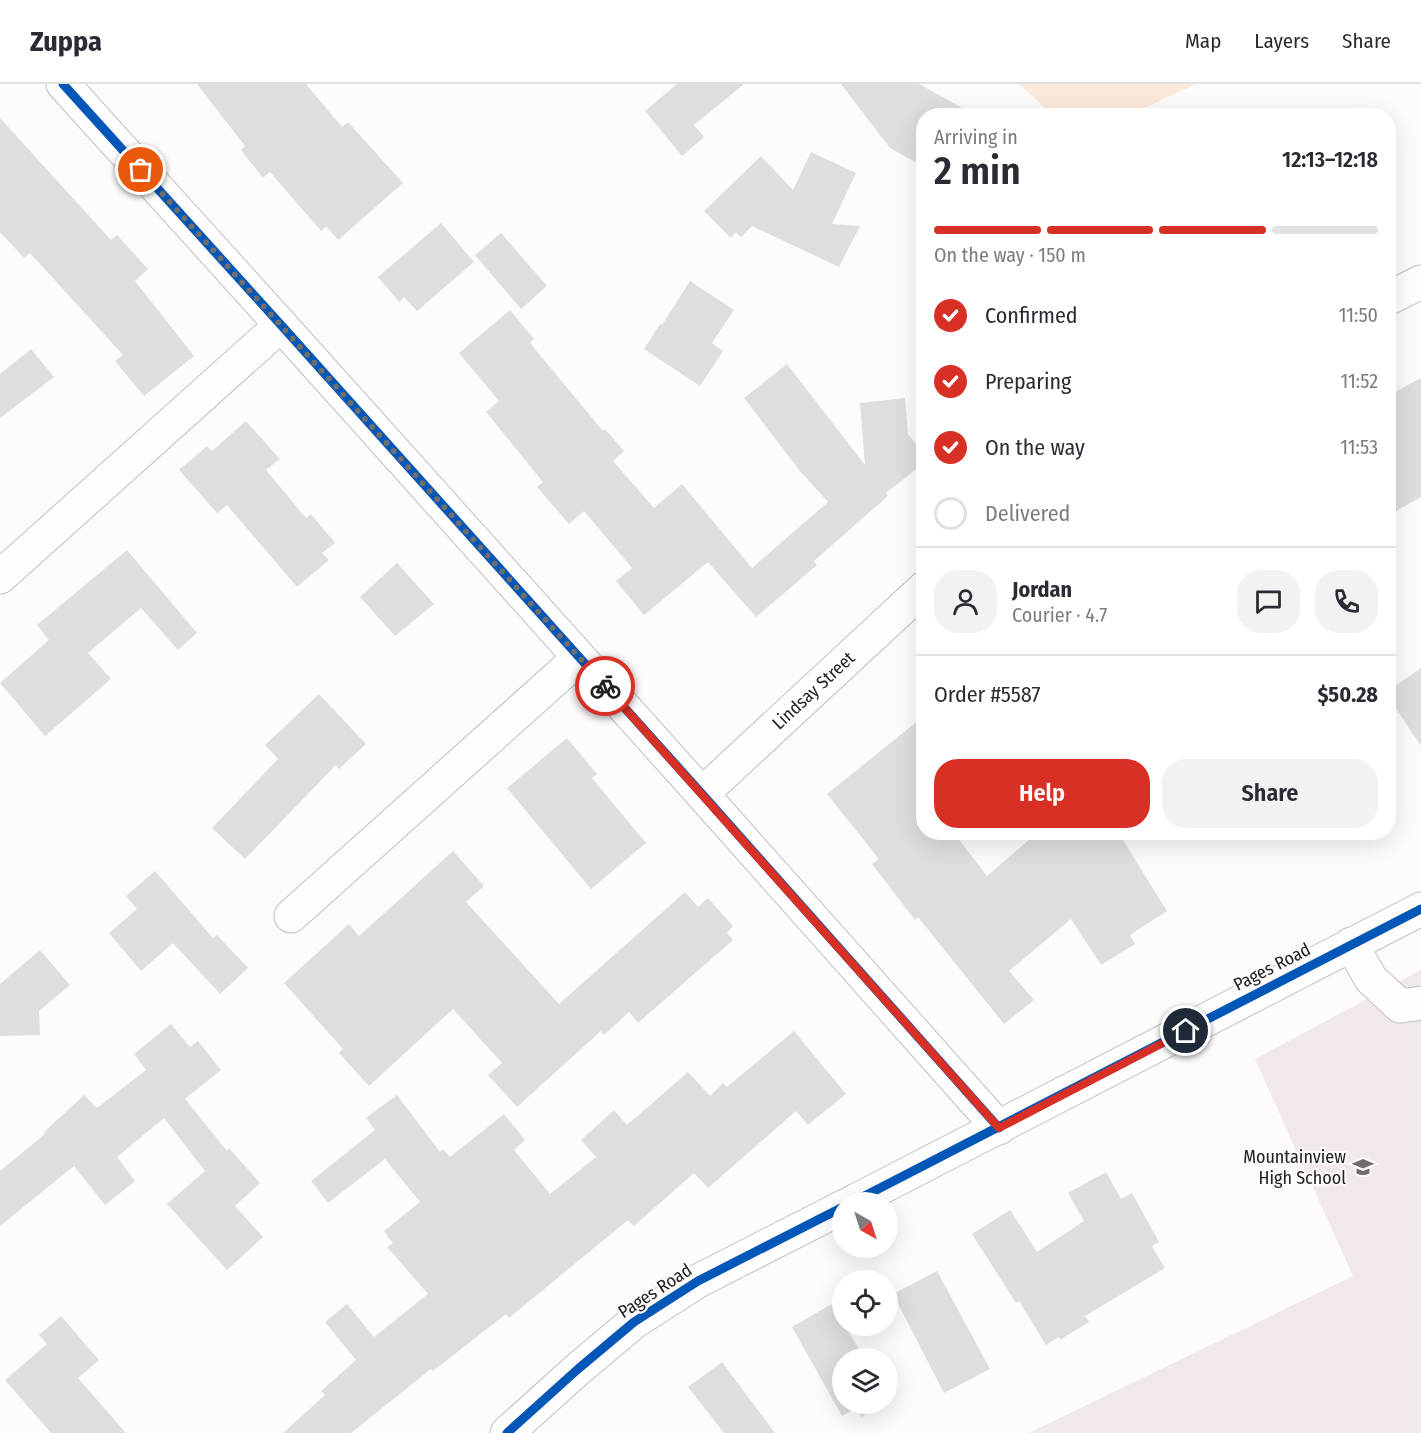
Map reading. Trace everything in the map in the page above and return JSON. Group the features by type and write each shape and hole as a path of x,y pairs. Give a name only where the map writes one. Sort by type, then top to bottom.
{"street":[{"path":"63,84 702,794 999,1128"},
{"path":"1396,294 1421,282"},
{"path":"0,576 281,325"},
{"name":"Lindsay Street","path":"702,794 916,595"},
{"path":"291,916 579,658"},
{"name":"Pages Road","path":"873,1192 1421,909"},
{"path":"1352,944 1371,979 1400,1006 1421,1003"},
{"name":"Pages Road","path":"507,1433 634,1322 698,1281 832,1213"}],"shaded area":[{"path":"1019,84 1196,84 1144,108 1045,108"},
{"name":"Mountainview High School","path":"1421,970 1421,1433 1029,1433 1353,1276 1255,1059"}],"building":[{"path":"197,84 306,84 342,127 348,122 403,183 338,240 326,226 321,231 270,172 263,178 241,150 245,146"},
{"path":"677,84 744,84 694,125 704,137 682,156 645,111"},
{"path":"841,84 919,84 962,108 916,108 916,163 890,148"},
{"path":"0,118 111,240 117,235 148,269 135,281 194,356 144,396 115,361 123,355 30,253 24,258 0,232"},
{"path":"811,152 856,173 832,224 860,226 839,267 752,226 741,237 736,232 731,238 704,211 761,156 793,190"},
{"path":"441,223 474,262 417,311 404,297 399,302 378,277"},
{"path":"501,233 547,286 521,309 475,255"},
{"path":"690,281 734,310 712,343 723,351 700,386 644,349"},
{"path":"510,310 534,339 530,343 603,431 605,429 624,451 613,461 654,508 682,484 752,568 828,502 800,471 744,398 787,364 865,465 860,403 905,398 908,434 916,444 916,469 886,493 888,496 814,561 817,565 756,617 708,562 644,615 616,581 632,568 584,511 569,524 537,487 543,482 486,412 499,401 459,353"},
{"path":"31,349 54,377 0,418 0,374"},
{"path":"1421,378 1421,497 1396,511 1396,391"},
{"path":"246,421 280,459 266,470 306,518 311,514 335,543 322,553 329,560 297,587 227,505 217,513 179,470 207,446 212,451"},
{"path":"127,550 197,633 178,650 141,608 88,653 111,679 45,736 0,683 49,640 37,625"},
{"path":"397,563 434,604 395,636 360,597"},
{"path":"1421,668 1421,746 1396,708 1396,685"},
{"path":"319,694 366,744 339,769 336,765 245,859 212,828 278,759 265,745"},
{"path":"916,722 916,840 959,840 987,876 1029,840 1123,840 1167,911 1130,935 1135,944 1101,965 1071,919 1009,971 1034,1000 1004,1024 918,917 915,920 872,864 879,859 827,794"},
{"path":"567,738 597,774 592,778 646,843 591,889 507,788"},
{"path":"453,851 484,886 466,902 559,1004 685,892 698,907 708,898 733,926 727,933 733,940 638,1023 629,1012 604,1035 601,1031 517,1107 488,1075 502,1063 453,1009 369,1086 339,1053 343,1049 284,983 349,924 359,936"},
{"path":"155,871 213,938 217,935 248,968 220,994 173,943 141,971 109,933 137,909 126,896"},
{"path":"40,950 70,985 39,1011 40,1035 0,1036 0,984"},
{"path":"171,1024 190,1047 198,1041 221,1070 185,1099 227,1151 229,1148 260,1183 235,1206 263,1237 227,1270 167,1204 205,1171 164,1118 117,1157 135,1181 105,1205 74,1166 0,1226 0,1171 45,1134 44,1132 84,1095 97,1108 146,1070 134,1054"},
{"path":"794,1031 846,1094 808,1125 796,1111 708,1188 694,1173 634,1226 628,1220 509,1318 506,1314 433,1371 431,1369 351,1433 283,1433 325,1395 321,1391 356,1360 325,1322 347,1304 374,1337 428,1294 387,1247 393,1243 384,1231 420,1202 385,1159 328,1203 311,1181 375,1130 366,1118 397,1095 440,1152 443,1149 450,1157 504,1114 525,1140 514,1150 550,1194 596,1157 581,1140 614,1110 627,1125 688,1072 710,1096 723,1083 727,1087"},
{"path":"1106,1172 1121,1199 1132,1193 1159,1242 1152,1246 1165,1268 1085,1316 1089,1322 1060,1340 1059,1337 1046,1345 1019,1301 1016,1303 972,1234 1010,1210 1037,1252 1084,1221 1068,1193"},
{"path":"937,1271 990,1369 944,1393 898,1304 898,1291"},
{"path":"832,1304 832,1336 851,1336 858,1348 832,1348 832,1398 792,1327"},
{"path":"61,1316 99,1360 78,1378 126,1433 51,1433 5,1380 47,1344 39,1335"},
{"path":"722,1362 775,1433 724,1433 688,1387"}],"cycle path":[{"path":"63,84 702,794 999,1128"},
{"path":"872,1192 1421,909"},
{"path":"507,1433 634,1322 698,1281 832,1213"}],"way so far":[{"path":"141,170 605,686"}],"place":[{"name":"Mountainview High School","path":"1363,1167"}],"route":[{"path":"605,686 999,1128 1186,1031"}]}
